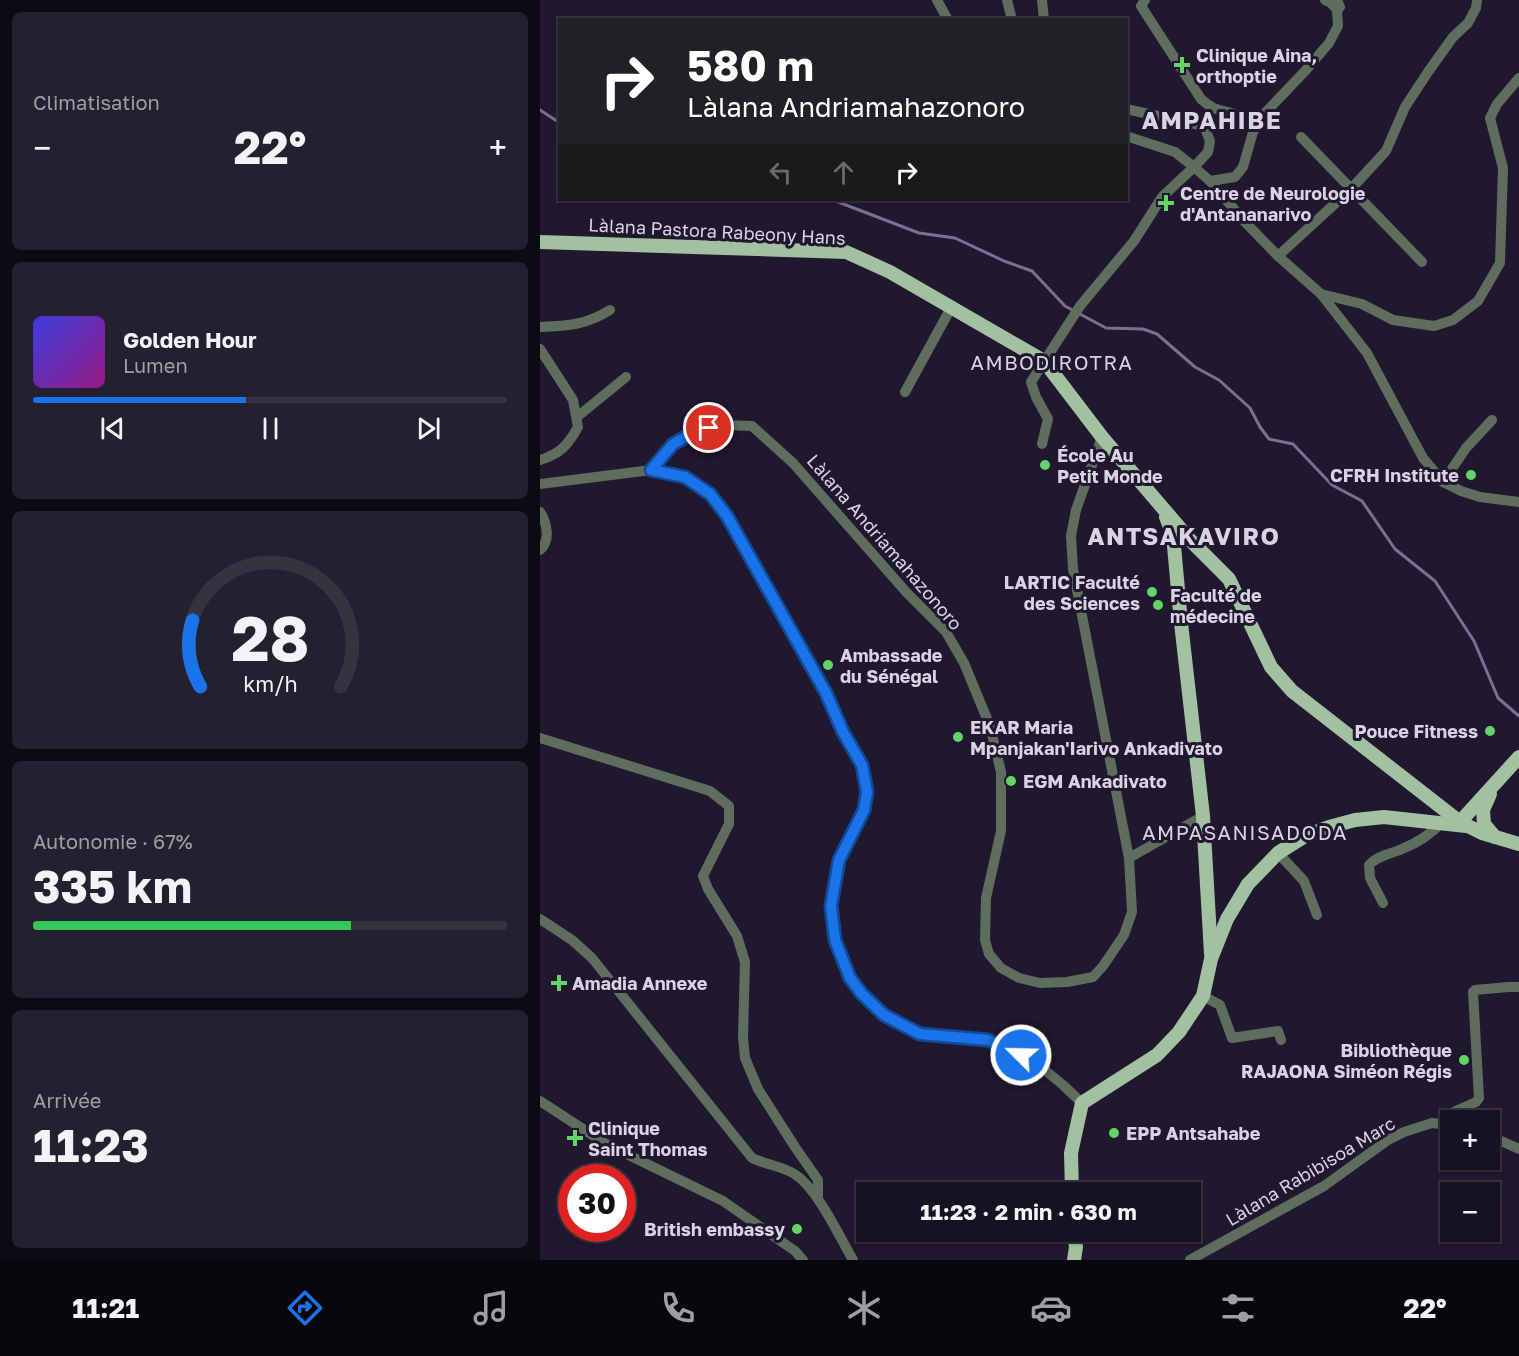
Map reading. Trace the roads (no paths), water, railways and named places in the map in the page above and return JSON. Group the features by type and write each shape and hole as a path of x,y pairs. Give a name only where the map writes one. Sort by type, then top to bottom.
{"main road":[{"name":"Làlana Pastora Rabeony Hans","path":"540,242 846,252 890,272 952,306 1044,361"},
{"path":"1044,361 1102,437 1153,495 1196,539 1221,560 1271,667 1293,691 1444,817"},
{"path":"1153,495 1170,524 1173,535 1203,816 1211,959"},
{"path":"1175,552 1196,539"},
{"path":"1464,824 1519,757"},
{"path":"1464,824 1504,774"},
{"path":"1491,792 1483,810 1484,825 1495,837"},
{"path":"1072,1182 1071,1153 1082,1103 1157,1055 1179,1032 1203,996 1211,959 1227,919 1248,884 1278,854 1305,836 1329,827 1355,819 1384,816 1444,817 1482,833 1519,844"},
{"path":"1209,917 1219,922 1227,919"},
{"path":"1074,1260 1075,1242"}],"street":[{"path":"937,0 947,18"},
{"path":"1007,0 1012,18"},
{"path":"1042,0 1044,18"},
{"path":"1145,0 1141,6 1201,99 1209,107 1242,116 1256,128"},
{"path":"1210,182 1235,177 1243,167 1253,132 1266,112 1329,43 1338,26 1337,5 1326,0"},
{"path":"1278,256 1352,189 1386,152 1405,107 1453,37 1468,23 1476,8 1477,0"},
{"path":"1321,294 1362,304 1393,320 1434,327 1453,320 1478,301 1500,263 1503,168 1490,118 1497,104 1519,78"},
{"path":"1042,444 1048,419 1031,382 1080,306 1134,241 1162,197 1208,152 1210,141 1204,126 1128,109"},
{"path":"1128,137 1175,152 1194,167 1278,256 1321,294 1367,353 1423,458 1443,482 1480,497 1519,502"},
{"path":"1301,137 1422,262"},
{"path":"905,392 952,306"},
{"path":"540,327 575,325 595,319 610,310"},
{"path":"540,349 573,400 578,427 570,442 554,456 540,460"},
{"path":"577,417 626,377"},
{"path":"1443,482 1466,448 1492,420"},
{"name":"Làlana Andriamahazonoro","path":"651,470 673,444 696,431 722,425 752,426 794,463 907,593 946,632 964,663 990,726 1001,772 1001,831 986,898 985,940 989,954 1001,968 1018,978 1040,982 1067,982 1093,976 1103,966 1124,935 1132,912 1129,858 1077,594 1071,550 1076,510 1102,437"},
{"path":"540,484 651,470 685,477 710,494 727,516 826,693 843,732 862,765 867,792 864,810 839,860 831,906 835,940 850,978 862,994 884,1015 920,1034 988,1040 1021,1055 1046,1071 1082,1103"},
{"path":"540,512 548,530 545,546 540,550"},
{"path":"540,738 710,791 729,806 729,824 703,876 708,889 737,936 746,962 743,1037 745,1058 758,1089 818,1180 818,1199"},
{"path":"1129,858 1203,816"},
{"path":"1383,903 1370,879 1369,865 1378,858 1404,849 1430,835 1444,817"},
{"path":"1278,854 1304,881 1317,915"},
{"path":"540,919 572,940 592,958 752,1158 760,1163 795,1174 804,1182 818,1199 853,1260"},
{"path":"1458,1110 1476,1102 1479,1098 1473,992 1519,987"},
{"path":"1203,996 1220,1005 1232,1038 1278,1031 1281,1040"},
{"path":"540,1101 606,1144 723,1202 795,1251 803,1260"},
{"name":"Làlana Rabibisoa Marc","path":"1190,1260 1324,1186 1388,1140 1432,1123 1440,1124"},
{"path":"1500,1140 1519,1149"}],"waterway":[{"path":"540,110 558,122"},
{"path":"836,201 919,233 955,238 1004,261 1032,271 1065,306 1106,328 1143,329 1157,334 1195,367 1219,380 1250,408 1269,439 1293,444 1332,485 1362,501 1395,549 1435,581 1474,641 1498,698 1519,716"}],"place":[{"name":"Clinique Aina, orthoptie","path":"1182,65"},
{"name":"Centre de Neurologie d'Antananarivo","path":"1166,203"},
{"name":"École Au Petit Monde","path":"1045,465"},
{"name":"CFRH Institute","path":"1471,475"},
{"name":"LARTIC Faculté des Sciences","path":"1152,592"},
{"name":"Faculté de médecine","path":"1158,605"},
{"name":"Ambassade du Sénégal","path":"828,665"},
{"name":"Pouce Fitness","path":"1490,731"},
{"name":"EKAR Maria Mpanjakan'Iarivo Ankadivato","path":"958,737"},
{"name":"EGM Ankadivato","path":"1011,781"},
{"name":"Amadia Annexe","path":"559,983"},
{"name":"Bibliothèque RAJAONA Siméon Régis","path":"1464,1060"},
{"name":"EPP Antsahabe","path":"1114,1133"},
{"name":"Clinique Saint Thomas","path":"575,1138"},
{"name":"British embassy","path":"797,1229"}],"district":[{"name":"AMPAHIBE","path":"1212,119"},
{"name":"AMBODIROTRA","path":"1052,362"},
{"name":"ANTSAKAVIRO","path":"1184,535"},
{"name":"AMPASANISADODA","path":"1245,832"}]}
